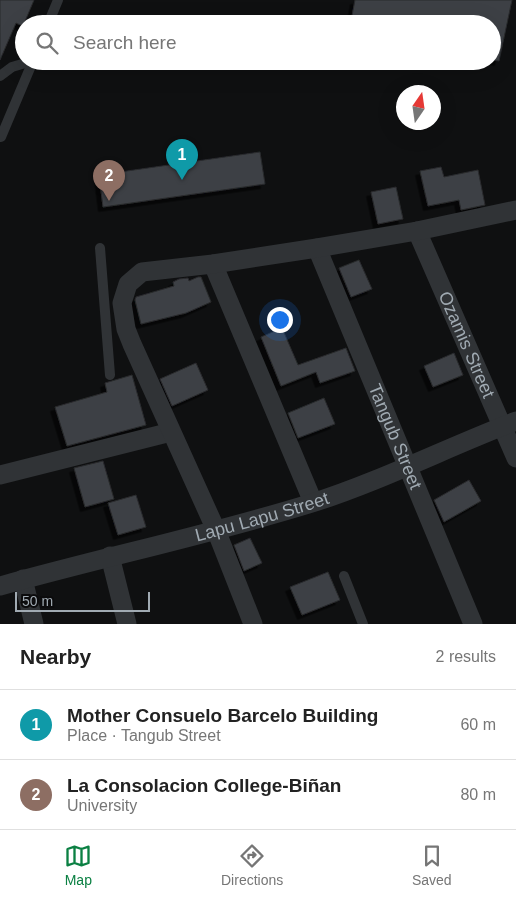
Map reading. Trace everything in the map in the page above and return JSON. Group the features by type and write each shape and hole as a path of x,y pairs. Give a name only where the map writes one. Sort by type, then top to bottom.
{"street":[{"path":"254,624 216,530 126,329 122,303 128,284 142,272 213,264 317,248 417,231 516,210"},
{"name":"Ozamis Street","path":"417,231 510,424 516,458"},
{"name":"Tangub Street","path":"317,248 473,624"},
{"path":"213,264 313,502"},
{"name":"Lapu Lapu Street","path":"0,586 216,530 313,502 408,466 510,424"},
{"path":"0,475 171,432"},
{"path":"110,556 127,624"},
{"path":"23,579 34,624"}],"lane":[{"path":"52,15 58,0"},
{"path":"0,76 15,66"},
{"path":"0,136 28,70"},
{"path":"100,248 110,376"},
{"path":"104,296 124,296"},
{"path":"344,576 363,624"}],"building":[{"path":"0,0 34,0 28,15 15,15 15,25 0,60"},
{"path":"355,0 512,0 501,52 501,15 352,15"},
{"path":"260,152 265,184 103,207 99,175"},
{"path":"441,167 444,177 478,170 485,205 461,210 459,200 428,206 420,171"},
{"path":"396,187 403,219 378,224 371,192"},
{"path":"359,260 372,289 351,297 339,268"},
{"path":"201,277 211,302 186,313 141,324 135,300 136,297 174,286 173,282 179,279 188,278 189,281"},
{"path":"282,328 298,365 346,348 355,371 320,383 316,372 281,386 261,337"},
{"path":"454,353 463,375 433,387 424,366"},
{"path":"196,363 208,390 172,406 160,379"},
{"path":"132,375 146,425 67,446 55,407 107,392 105,383"},
{"path":"324,398 335,424 298,438 288,413"},
{"path":"103,461 114,499 85,507 74,468"},
{"path":"469,480 481,501 444,522 434,500"},
{"path":"136,495 146,527 118,535 108,503"},
{"path":"250,538 262,563 244,571 234,545"},
{"path":"328,572 340,600 302,615 290,587"}],"place":[{"name":"Mother Consuelo Barcelo Building","path":"182,180"},
{"name":"La Consolacion College-Biñan","path":"109,201"}]}
